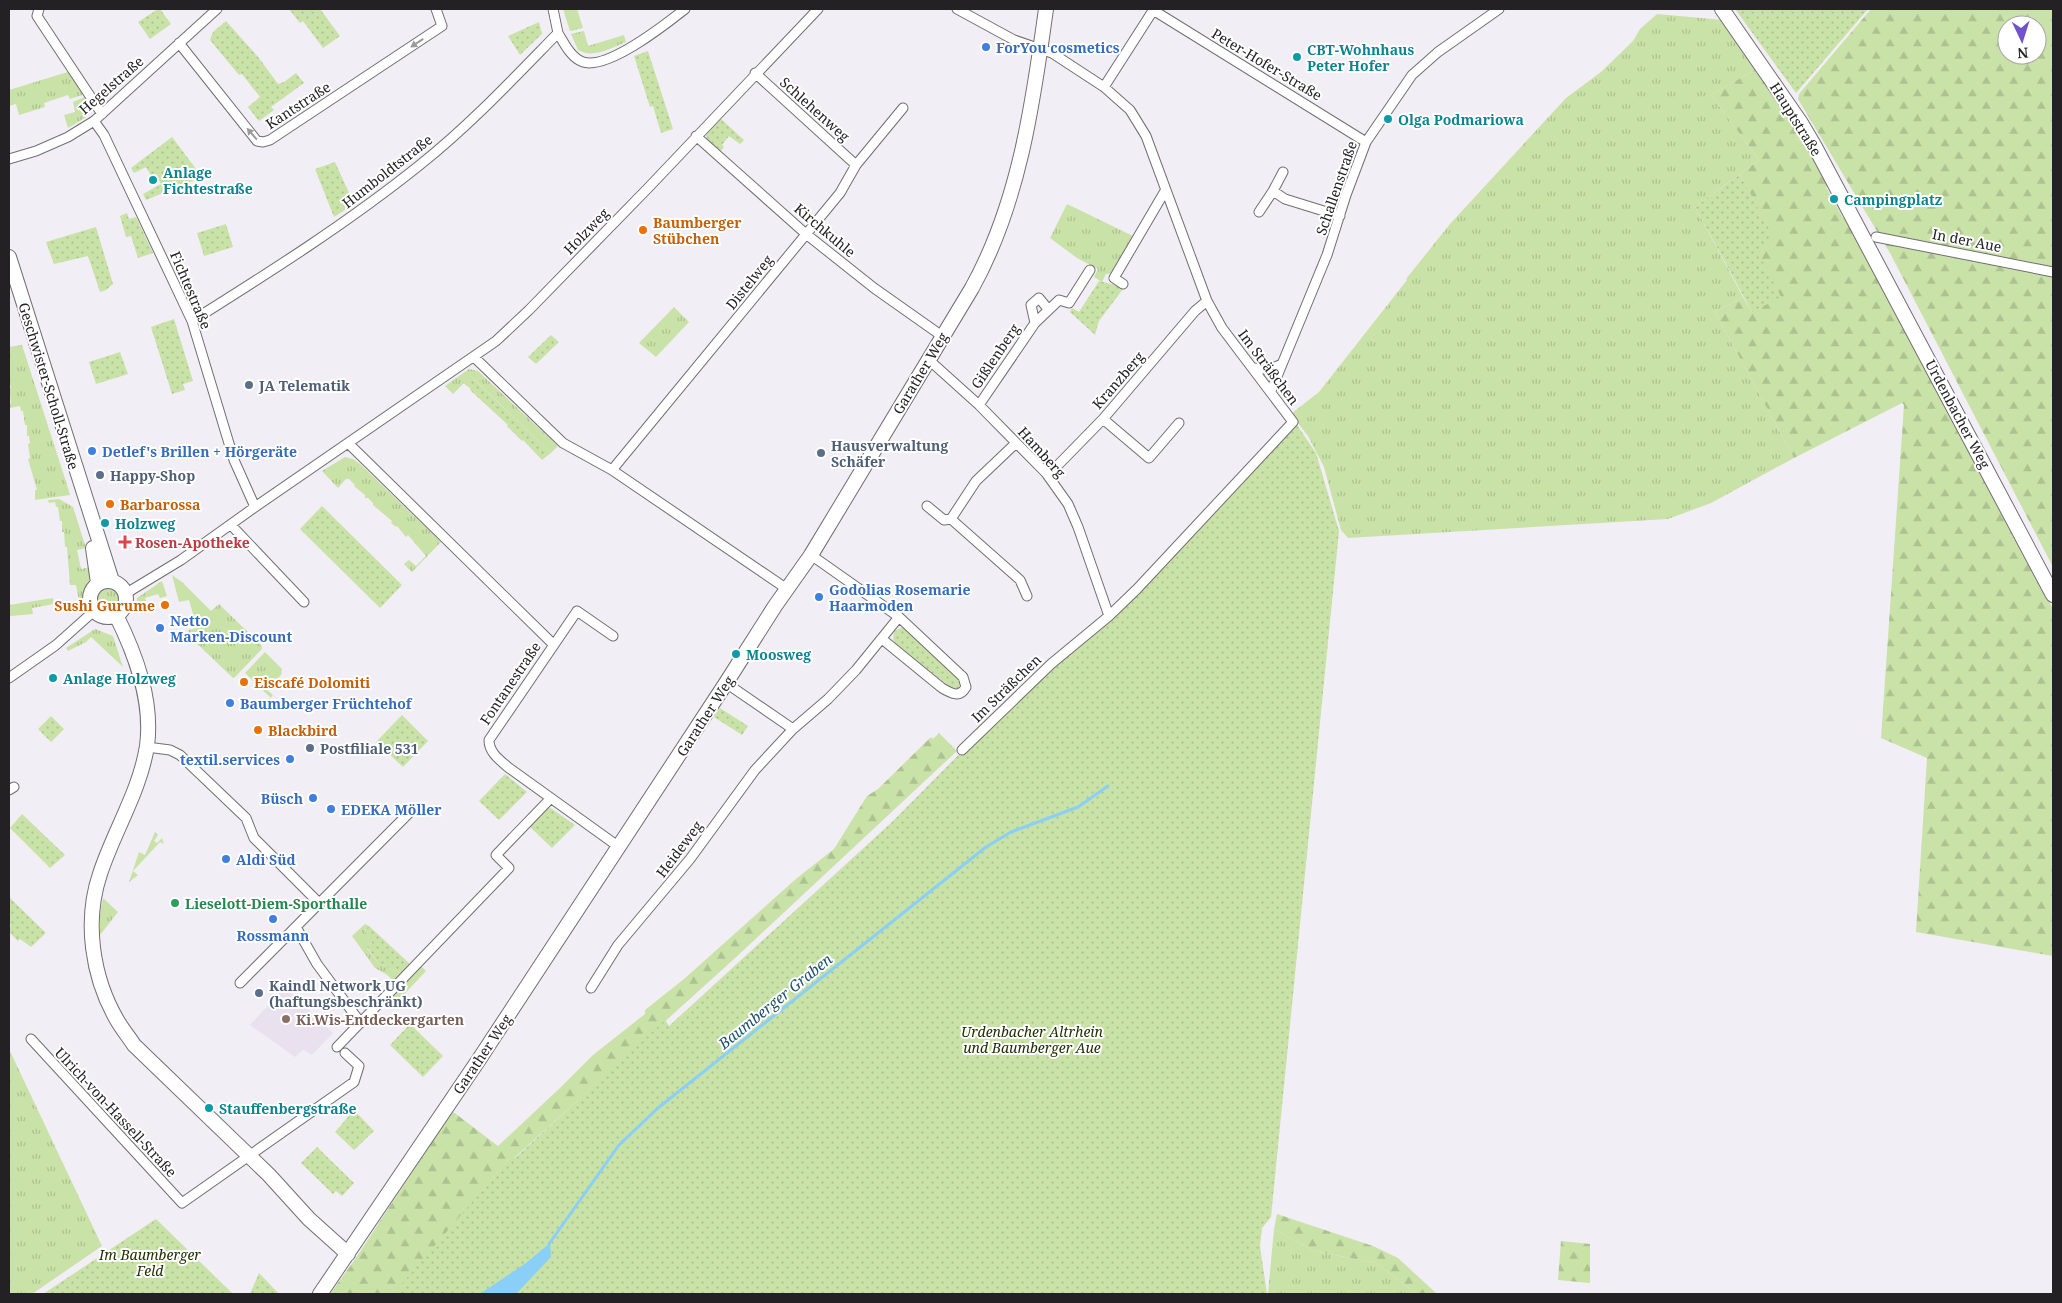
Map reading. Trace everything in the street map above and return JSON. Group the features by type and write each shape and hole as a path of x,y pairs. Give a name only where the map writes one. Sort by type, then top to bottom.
{"street":[{"path":"39,9 37,16 102,114"},
{"name":"Hegelstraße","path":"9,159 36,151 68,138 94,121 217,9"},
{"name":"Kantstraße","path":"179,43 256,140 263,142 270,140 442,26 436,9"},
{"path":"553,9 558,33 576,58 584,62 596,62 613,56 636,44 685,9"},
{"name":"Holzweg","path":"125,594 160,574 496,341 529,310 818,9"},
{"name":"Im Sträßchen","path":"957,9 1014,40 1052,53 1104,87 1130,110 1146,136 1207,301 1222,328 1293,422 1110,616 1051,664 962,750"},
{"name":"Garather Weg","path":"320,1294 422,1145 811,555 979,275 1003,218 1027,126 1046,9"},
{"name":"Schallenstraße","path":"1271,391 1315,287 1366,142 1412,75 1438,52 1499,9"},
{"name":"Hauptstraße","path":"1722,9 1801,123 1869,235"},
{"path":"1104,87 1153,10"},
{"name":"Peter-Hofer-Straße","path":"1153,10 1366,142"},
{"name":"Humboldtstraße","path":"192,321 291,258 361,210 422,164 497,96 558,33"},
{"name":"Schlehenweg","path":"755,73 856,165"},
{"name":"Distelweg","path":"612,470 840,193 856,165 903,108"},
{"name":"Fichtestraße","path":"94,121 104,135 131,190 192,321 234,460 255,507"},
{"name":"Kirchkuhle","path":"696,136 806,234 874,288 942,336"},
{"path":"1259,212 1283,172"},
{"path":"1123,284 1114,278 1165,191"},
{"path":"1273,191 1285,198 1340,216"},
{"name":"In der Aue","path":"1869,235 2053,272"},
{"name":"Urdenbacher Weg","path":"1869,235 2053,595"},
{"name":"Geschwister-Scholl-Straße","path":"9,257 90,515 105,582"},
{"name":"Gißlenberg","path":"979,405 1035,323 1058,300 1069,303 1090,270"},
{"name":"Gißlenberg","path":"1035,323 1031,305 1039,298 1048,309"},
{"name":"Kranzberg","path":"1046,473 1059,464 1103,419 1195,311 1207,301"},
{"path":"474,357 564,443 612,470 787,589"},
{"name":"Hamberg","path":"929,360 979,405 1046,473 1068,504 1110,616"},
{"path":"1254,368 1263,370 1282,364"},
{"path":"1103,419 1149,458 1179,423"},
{"name":"Fontanestraße","path":"348,443 553,644"},
{"path":"927,506 944,520 951,519 976,481 1016,443"},
{"path":"951,519 1020,580 1027,596"},
{"path":"230,525 304,602"},
{"path":"811,555 899,618 963,677 966,687 963,692 958,695 950,694 882,639"},
{"path":"105,582 119,584 125,594 125,605 122,611 116,615 104,617 94,611 89,598 93,588 105,582"},
{"path":"9,678 56,645 94,611"},
{"name":"Fontanestraße","path":"613,636 578,611 553,644 489,740 491,751 496,756 550,799 619,847"},
{"path":"116,615 131,648 142,681 148,717 146,747 141,771 100,874 92,911 92,942 100,981 117,1020 134,1045 269,1175 309,1219 348,1254"},
{"name":"Heideweg","path":"591,988 618,945 685,866 755,770 793,729 828,699 899,618"},
{"path":"726,684 793,729"},
{"path":"146,747 170,750 180,755 246,818 250,833 254,838 320,904"},
{"path":"337,1046 509,868 496,855 550,799"},
{"path":"240,984 411,811"},
{"path":"296,927 317,964 360,1022"},
{"name":"Ulrich-von-Hassell-Straße","path":"31,1039 182,1203 248,1156"},
{"path":"248,1156 354,1082 359,1066 345,1054"}],"shaded area":[{"name":"Ki.Wis-Entdeckergarten","path":"288,984 293,989 290,992 333,1033 312,1055 303,1050 295,1057 250,1025"}],"green space":[{"path":"160,9 171,24 150,39 138,22"},
{"path":"289,9 320,9 340,36 323,48 303,21 300,23"},
{"path":"563,9 577,9 583,28 570,31"},
{"path":"1735,9 1868,9 1796,93"},
{"path":"1871,9 2053,9 2053,567 1890,253 1798,99 1799,94"},
{"path":"1657,14 1723,20 1758,68 1711,95 1759,160 1695,207 1743,297 1715,312 1794,458 1711,503 1668,519 1348,538 1341,530 1324,467 1308,436 1291,414 1319,392 1450,224 1566,98 1601,72 1633,41 1640,29"},
{"path":"226,21 259,58 278,84 296,73 304,83 271,107 274,110 259,121 248,107 260,97 242,74 239,75 210,40 213,32"},
{"path":"539,22 542,34 520,55 508,36"},
{"path":"584,31 588,46 624,35 626,42 602,52 584,52 578,50 571,34"},
{"path":"648,51 673,129 661,133 653,106 650,107 634,56"},
{"path":"1758,68 1787,110 1830,185 1826,187 1843,218 1847,216 2053,609 2053,956 1916,932 1927,758 1881,738 1904,405 1902,403 1794,458 1715,312 1743,297 1752,312 1756,249 1774,239 1740,174 1759,160 1711,95"},
{"path":"71,71 85,94 70,99 68,95 44,103 45,107 19,115 16,104 9,106 9,90"},
{"path":"87,96 90,102 90,112 68,128 64,115 75,112 73,102"},
{"path":"721,119 744,140 740,144 729,136 722,145 724,147 720,152 708,141 706,135"},
{"path":"172,137 202,177 146,200 143,194 161,184 156,174 151,176 146,167 134,173 131,168"},
{"path":"335,162 354,204 334,217 315,169"},
{"path":"1740,174 1775,240 1757,250 1781,297 1752,312 1695,207"},
{"path":"1067,204 1133,236 1113,273 1106,274 1102,282 1094,277 1098,269 1077,258 1050,238"},
{"path":"127,213 129,219 136,217 153,253 138,258 131,236 126,237 120,216"},
{"path":"226,224 233,247 204,256 197,233"},
{"path":"96,227 113,284 100,292 88,256 54,264 46,242"},
{"path":"1099,281 1116,285 1123,289 1099,321 1095,335 1070,312 1072,308 1079,312"},
{"path":"674,307 689,322 656,357 639,343"},
{"path":"174,319 193,381 183,384 185,390 172,394 151,327"},
{"path":"551,335 559,342 536,364 528,357"},
{"path":"22,345 70,495 35,500 35,490 37,490 28,459 30,458 28,444 30,443 29,436 27,436 27,425 25,425 23,411 21,411 20,406 10,408 9,347"},
{"path":"120,352 128,374 96,384 89,362"},
{"path":"469,369 478,371 558,446 551,453 471,376 453,394 445,386"},
{"path":"471,376 551,453 542,460 522,441 508,425 463,383"},
{"name":"Urdenbacher Altrhein und Baumberger Aue","path":"1297,425 1316,453 1339,531 1271,1217 1262,1228 1260,1246 1267,1294 393,1294 510,1158 515,1158 665,1020 669,1026 892,822 1000,713 1101,621 1110,622"},
{"path":"345,457 353,459 360,464 441,542 412,572 404,564 409,560 416,566 426,556 408,535 406,537 397,526 391,523 392,521 373,505 368,498 365,498 365,495 349,479 346,479 338,488 322,471"},
{"path":"59,499 73,507 86,548 77,550 81,569 91,567 92,575 83,593 80,606 76,585 70,585 67,547 65,547 64,532 62,532 62,521 60,521 58,507 56,507 55,502 49,503 48,500"},
{"path":"322,506 402,585 380,608 300,529"},
{"path":"172,575 182,582 211,611 219,604 261,645 262,649 235,677 233,678 190,637 188,630 197,628 189,600 179,602"},
{"path":"162,581 167,596 160,598 158,594 145,598 146,601 137,604 137,598"},
{"path":"108,589 115,592 118,599 115,606 108,609 101,606 98,599 101,592"},
{"path":"53,598 54,604 32,608 33,614 11,616 9,618 9,605"},
{"path":"903,627 908,629 957,675 961,682 958,688 954,689 949,686 895,643 893,639 894,631"},
{"path":"95,629 113,636 123,667 91,637 86,642 68,651 66,648"},
{"path":"265,652 282,669 281,675 267,690 273,695 271,698 245,673"},
{"path":"720,708 748,726 742,735 714,717"},
{"path":"402,715 428,741 403,767 376,742"},
{"path":"51,716 64,729 51,742 38,729"},
{"path":"939,733 957,751 734,959 514,1158 510,1158 396,1294 330,1294 356,1258 452,1111 498,1146 593,1055 645,1014 645,1010 684,979 797,878 834,849 867,796 878,789 931,737 933,739"},
{"path":"505,774 527,792 499,820 479,801"},
{"path":"549,807 575,825 552,848 530,827"},
{"path":"22,814 65,855 50,868 10,828"},
{"path":"155,832 158,835 154,841 157,843 162,838 164,844 160,842 133,871 138,875 129,882 139,852 145,855"},
{"path":"9,897 46,933 31,947 20,939 18,941 9,932 11,925 9,922"},
{"path":"103,898 118,912 100,935 100,915"},
{"path":"365,924 369,926 365,930 372,942 367,948 379,964 402,973 394,981 375,968 352,936"},
{"path":"369,926 410,964 402,973 379,964 367,947 372,943 365,930"},
{"path":"421,966 426,971 396,1003 390,998"},
{"path":"410,1024 443,1056 423,1077 390,1045"},
{"path":"9,1049 102,1246 32,1294 9,1294"},
{"path":"354,1110 374,1131 354,1150 335,1132"},
{"path":"317,1147 354,1183 342,1196 336,1191 333,1194 301,1163"},
{"path":"1277,1214 1373,1246 1398,1258 1437,1294 1417,1294 1376,1263 1314,1251 1274,1229"},
{"name":"Im Baumberger Feld","path":"156,1219 233,1294 43,1294"},
{"path":"1274,1229 1314,1251 1376,1263 1417,1294 1268,1294"},
{"path":"1561,1241 1590,1244 1590,1283 1558,1280"},
{"path":"259,1273 279,1294 250,1294"}],"water":[{"path":"550,1243 551,1257 516,1294 480,1294 526,1263"}],"waterway":[{"name":"Baumberger Graben","path":"549,1244 619,1145 658,1108 986,847 1011,832 1078,807 1108,786"}],"place":[{"name":"ForYou cosmetics","path":"986,47"},
{"name":"CBT-Wohnhaus Peter Hofer","path":"1297,57"},
{"name":"Olga Podmariowa","path":"1388,119"},
{"name":"Anlage Fichtestraße","path":"153,180"},
{"name":"Campingplatz","path":"1834,199"},
{"name":"Baumberger Stübchen","path":"643,230"},
{"name":"JA Telematik","path":"249,385"},
{"name":"Detlef's Brillen + Hörgeräte","path":"92,451"},
{"name":"Hausverwaltung Schäfer","path":"821,453"},
{"name":"Happy-Shop","path":"100,475"},
{"name":"Barbarossa","path":"110,504"},
{"name":"Holzweg","path":"105,523"},
{"name":"Rosen-Apotheke","path":"125,542"},
{"name":"Godolias Rosemarie Haarmoden","path":"819,597"},
{"name":"Sushi Gurume","path":"165,605"},
{"name":"Netto Marken-Discount","path":"160,628"},
{"name":"Moosweg","path":"736,654"},
{"name":"Anlage Holzweg","path":"53,678"},
{"name":"Eiscafé Dolomiti","path":"244,682"},
{"name":"Baumberger Früchtehof","path":"230,703"},
{"name":"Blackbird","path":"258,730"},
{"name":"Postfiliale 531","path":"310,748"},
{"name":"textil.services","path":"290,759"},
{"name":"Büsch","path":"313,798"},
{"name":"EDEKA Möller","path":"331,809"},
{"name":"Aldi Süd","path":"226,859"},
{"name":"Lieselott-Diem-Sporthalle","path":"175,903"},
{"name":"Rossmann","path":"273,919"},
{"name":"Kaindl Network UG (haftungsbeschränkt)","path":"259,993"},
{"name":"Ki.Wis-Entdeckergarten","path":"286,1019"},
{"name":"Stauffenbergstraße","path":"209,1108"}]}
